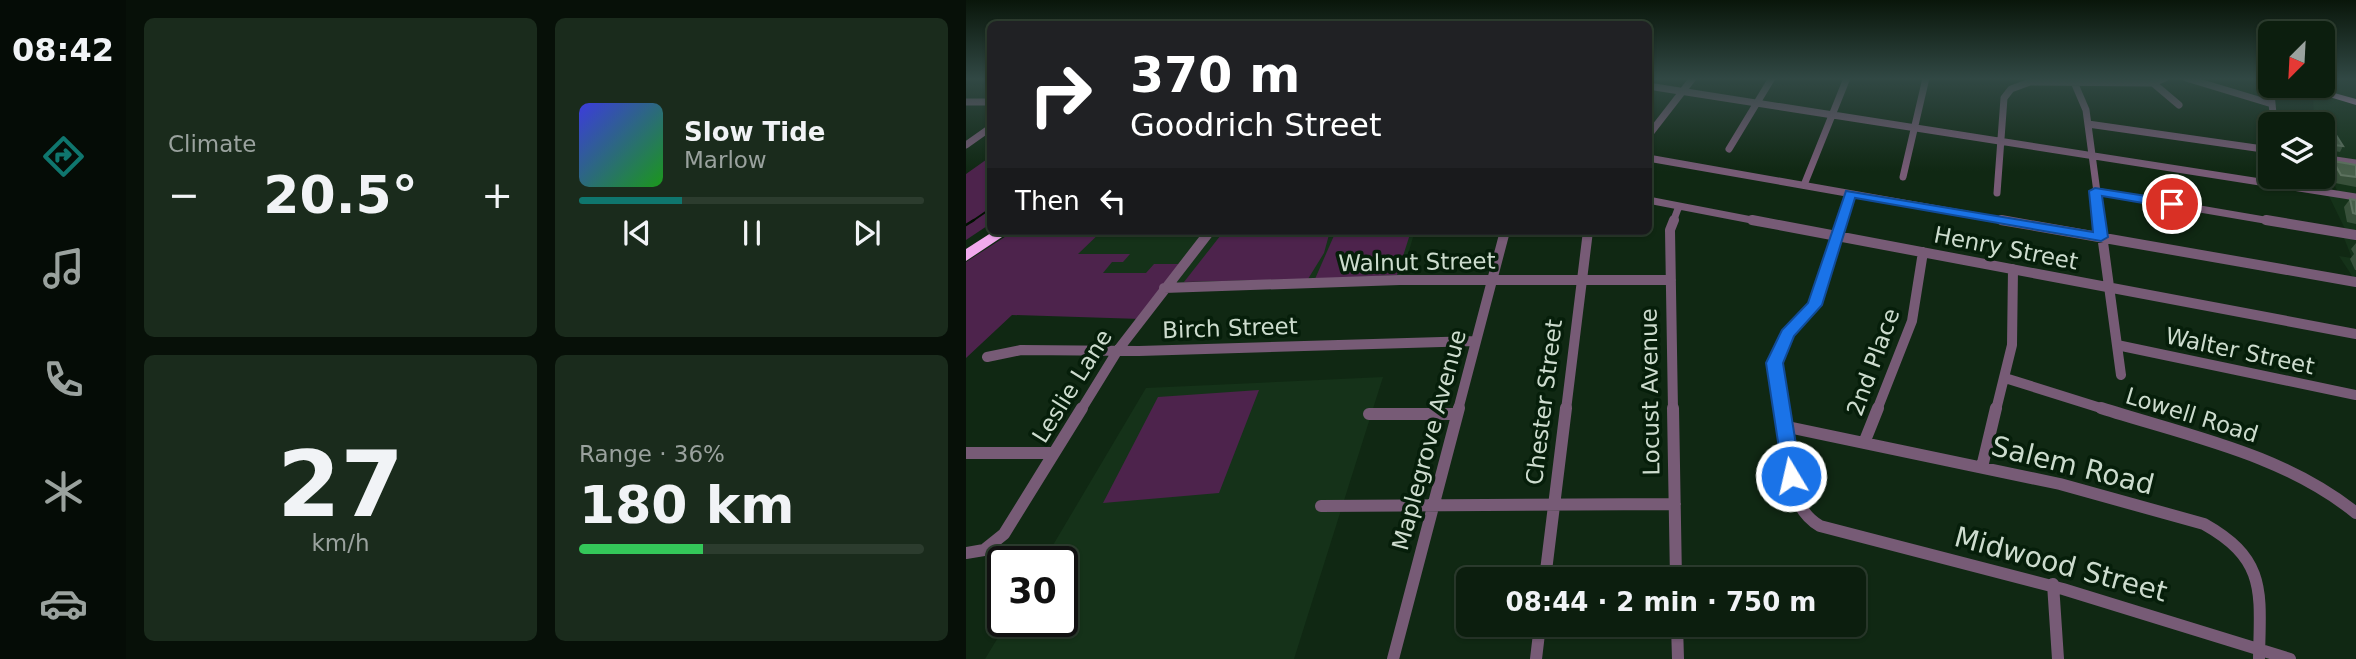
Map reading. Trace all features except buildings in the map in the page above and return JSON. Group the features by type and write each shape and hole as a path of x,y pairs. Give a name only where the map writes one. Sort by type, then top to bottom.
{"highway":[{"path":"966,246 987,232"},
{"path":"966,256 998,235"}],"street":[{"path":"1652,131 1669,109"},
{"path":"1729,149 1753,109"},
{"path":"1793,109 2356,197"},
{"path":"1804,185 1835,109"},
{"path":"1903,177 1919,109"},
{"path":"1997,193 2004,109"},
{"path":"2085,109 2121,374"},
{"path":"2088,124 2258,148"},
{"path":"966,145 987,130"},
{"path":"1652,159 2356,282"},
{"path":"2335,160 2356,163"},
{"path":"2095,191 2356,235"},
{"path":"1783,426 1775,374 1777,353 1787,334 1815,305 1850,194"},
{"name":"Henry Street","path":"1652,201 2356,334"},
{"name":"Locust Avenue","path":"1676,567 1670,230 1679,206"},
{"name":"Leslie Lane","path":"966,553 984,550 999,541 1118,351 1207,235"},
{"name":"Maplegrove Avenue","path":"1393,659 1504,235"},
{"name":"Chester Street","path":"1546,567 1587,235"},
{"name":"2nd Place","path":"1864,443 1912,321 1923,252"},
{"path":"1982,467 2012,345 2013,269"},
{"name":"Walnut Street","path":"1164,288 1492,280 1671,280"},
{"name":"Birch Street","path":"987,358 1021,350 1118,351 1476,341"},
{"name":"Walter Street","path":"2116,345 2356,395"},
{"name":"Lowell Road","path":"2005,378 2279,464 2330,492 2356,513"},
{"path":"1369,414 1457,414"},
{"name":"Salem Road","path":"1783,426 1982,467 2124,501 2204,524 2225,534 2245,551 2254,567 2259,654"},
{"name":"Midwood Street","path":"1783,426 1795,501 1803,514 1817,526 2053,584 2151,612 2259,654 2291,659"},
{"path":"966,453 1054,453"},
{"path":"1321,506 1675,504"},
{"path":"2053,584 2058,659"},
{"path":"1535,659 1538,637"},
{"path":"1677,637 1678,659"}],"shaded area":[{"path":"2314,109 2356,109 2356,282 2339,256 2352,258 2344,238 2346,231 2327,192 2338,192 2335,186 2335,112 2314,112"},
{"path":"987,159 987,226 966,240 966,174"},
{"path":"1008,235 1098,235 1078,254 1130,254 1123,262 1112,262 1103,273 1146,273 1154,264 1183,264 1141,319 1012,315 966,358 966,262"},
{"path":"1098,235 1414,235 1400,280 1164,288 1011,315"},
{"path":"1221,235 1329,235 1324,253 1308,279 1184,282"},
{"path":"1334,235 1410,235 1397,275 1315,279"},
{"path":"1383,377 1294,659 985,659 998,637 1078,637 1078,546 1052,546 1146,388"},
{"path":"1259,390 1219,493 1103,503 1158,397"}],"waterway":[{"path":"973,221 987,211"},
{"path":"966,225 973,221"}],"route":[{"path":"1791,476 1775,374 1777,353 1787,334 1815,305 1850,194 2101,237 2095,191 2172,204"}]}
